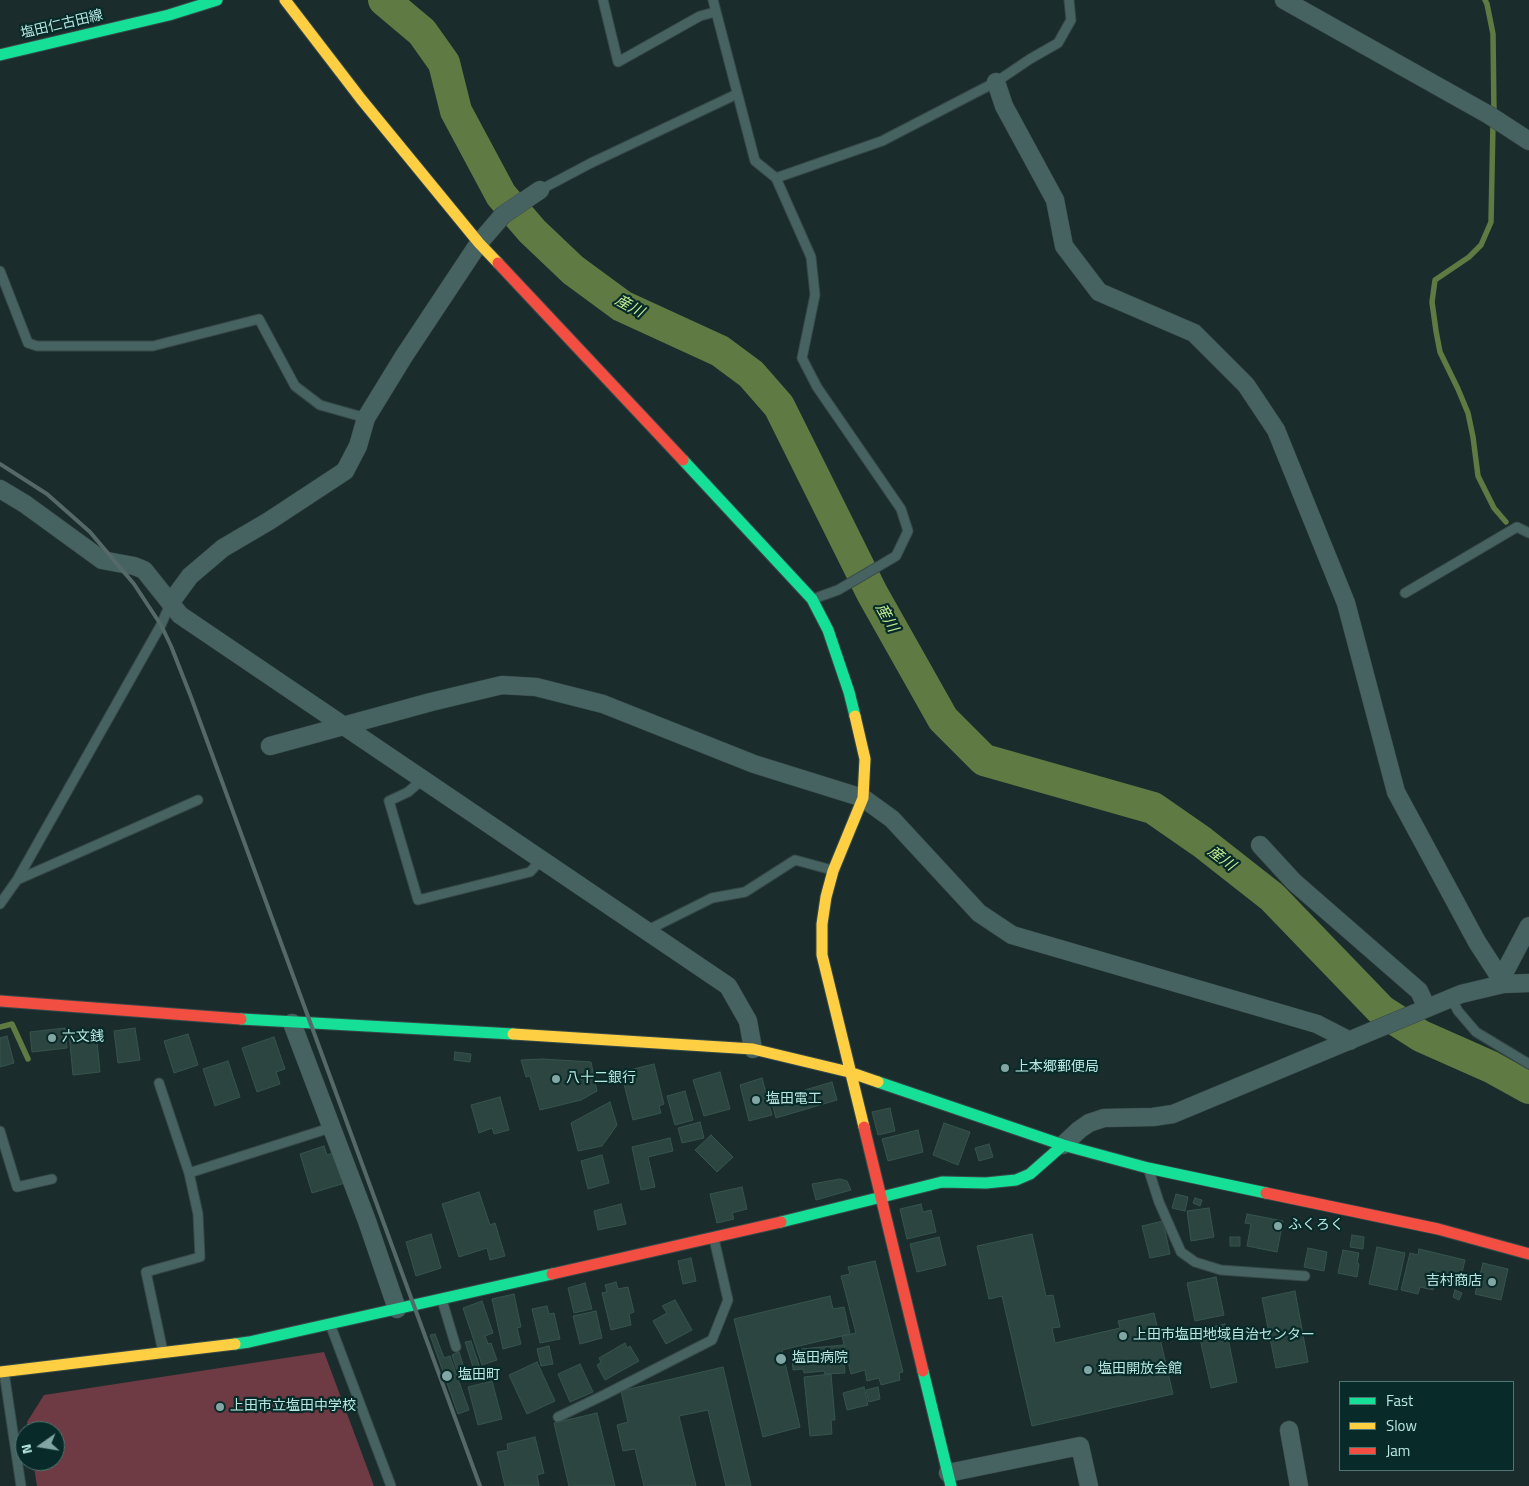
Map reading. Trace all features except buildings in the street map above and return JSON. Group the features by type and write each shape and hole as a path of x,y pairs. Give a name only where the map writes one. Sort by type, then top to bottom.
{"street":[{"name":"塩田仁古田線","path":"0,54 168,15 217,0"},
{"path":"285,0 361,99 480,242 812,599 828,630 849,692 865,759 863,798 833,870 826,897 822,924 822,956 949,1479 1080,1446 1089,1486"},
{"path":"1284,0 1489,115 1529,141"},
{"path":"996,82 1004,106 1055,200 1064,246 1098,292 1194,333 1246,385 1276,430 1346,603 1396,792 1477,942 1502,982"},
{"path":"171,602 190,576 222,548 269,521 346,471 358,446 366,418 404,356 480,242 503,215 540,190"},
{"path":"0,489 33,510 102,560 134,566 144,570 180,614 343,727 728,986 748,1021 753,1049"},
{"path":"270,746 431,702 502,686 536,687 603,704 754,764 863,798 892,818 979,913 1012,935 1317,1024 1356,1038"},
{"path":"1260,845 1294,882 1419,991 1424,1009"},
{"path":"1502,982 1529,926"},
{"path":"2,1372 249,1342 714,1238 942,1182 986,1183 1016,1180 1030,1174 1089,1123 1104,1118 1153,1117 1173,1114 1461,994 1502,982 1529,983"},
{"path":"0,1001 292,1023 753,1049 849,1072 1063,1145 1148,1168 1438,1229 1529,1254"},
{"path":"292,1023 367,1221 397,1309"},
{"path":"1289,1430 1299,1486"}],"lane":[{"path":"604,0 618,62 700,16 715,12"},
{"path":"713,0 755,161 776,178 811,257 815,296 802,358 817,387 901,509 908,530 896,556 838,590 812,599"},
{"path":"776,178 882,141 996,82 1058,43 1071,20 1069,0"},
{"path":"540,190 591,163 737,94"},
{"path":"0,272 28,343 37,346 153,346 259,319 295,386 320,405 366,418"},
{"path":"1405,593 1517,526 1529,533"},
{"path":"0,904 16,880 161,625 171,602"},
{"path":"422,780 408,792 389,801 418,900 530,872 541,860"},
{"path":"16,880 198,800"},
{"path":"646,931 712,898 745,892 795,860 833,870"},
{"path":"1451,998 1458,1011 1476,1032 1529,1064"},
{"path":"159,1083 189,1173 198,1214 200,1257 146,1272 163,1352"},
{"path":"189,1173 332,1127"},
{"path":"0,1131 17,1187 52,1179"},
{"path":"1148,1168 1181,1252 1195,1262 1221,1270 1305,1276"},
{"path":"558,1416 604,1396 712,1340 728,1300 714,1238"},
{"path":"442,1300 456,1348"},
{"path":"330,1324 391,1486"},
{"path":"2,1372 21,1486"}],"shaded area":[{"path":"324,1352 374,1486 37,1486 35,1471 65,1471 65,1421 28,1421 44,1395"}],"waterway":[{"name":"産川","path":"384,0 422,32 444,63 456,111 501,195 532,231 573,270 622,306 720,351 751,374 779,406 872,593 943,719 984,760 1153,808 1202,842 1272,897 1382,1011 1421,1036 1491,1067 1529,1088"},
{"path":"1485,0 1493,34 1494,114"},
{"path":"1493,123 1491,222 1481,245 1469,257 1435,280 1432,302 1440,352 1468,413 1478,476 1494,508 1506,522"},
{"path":"0,1027 12,1024 28,1059"}],"railway":[{"path":"0,464 47,494 90,532 134,584 161,625 171,646 480,1486"}],"traffic: fast":[{"path":"0,55 169,15 217,0"},
{"path":"683,460 812,599 828,630 855,716"},
{"path":"241,1019 513,1034"},
{"path":"878,1082 1063,1145 1148,1168 1266,1193"},
{"path":"781,1222 942,1182 986,1183 1016,1180 1030,1174 1063,1145"},
{"path":"235,1344 552,1274"},
{"path":"923,1371 951,1486"}],"traffic: slow":[{"path":"285,0 361,99 479,243 498,263"},
{"path":"855,716 865,759 863,798 833,871 826,897 822,924 822,955 864,1127"},
{"path":"513,1034 753,1049 849,1072 878,1082"},
{"path":"0,1372 235,1344"}],"traffic: jam":[{"path":"498,263 683,460"},
{"path":"0,1001 241,1019"},
{"path":"864,1127 923,1371"},
{"path":"1266,1193 1438,1229 1529,1254"},
{"path":"552,1274 781,1222"}],"place":[{"name":"六文銭","path":"52,1038"},
{"name":"上本郷郵便局","path":"1005,1068"},
{"name":"八十二銀行","path":"556,1079"},
{"name":"塩田電工","path":"756,1100"},
{"name":"ふくろく","path":"1278,1226"},
{"name":"吉村商店","path":"1492,1282"},
{"name":"上田市塩田地域自治センター","path":"1123,1336"},
{"name":"塩田病院","path":"781,1359"},
{"name":"塩田開放会館","path":"1088,1370"},
{"name":"塩田町","path":"447,1376"},
{"name":"上田市立塩田中学校","path":"220,1407"}]}
